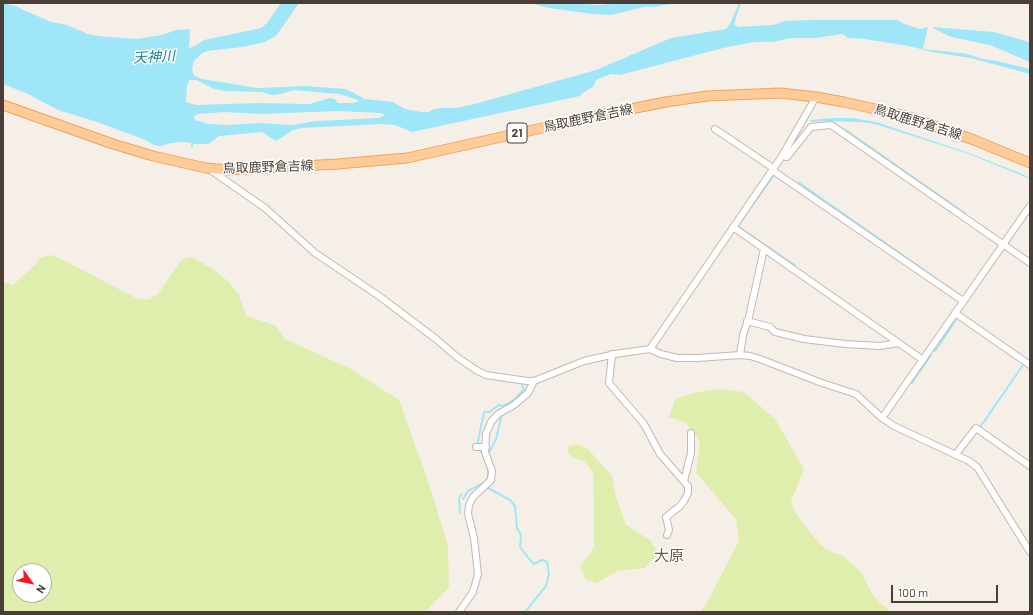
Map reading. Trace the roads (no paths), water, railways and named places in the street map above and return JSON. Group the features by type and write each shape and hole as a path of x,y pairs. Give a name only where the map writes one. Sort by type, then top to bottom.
{"main road":[{"name":"鳥取鹿野倉吉線","path":"3,105 113,144 153,156 206,168 228,170 338,164 407,158 666,102 707,96 780,94 816,97 869,106 906,116 974,140 1030,163"}],"street":[{"path":"650,349 782,156 816,97"},
{"path":"782,156 787,157 811,127 831,125 1030,263"},
{"path":"715,129 963,301"},
{"path":"206,168 266,208 316,253 379,296 451,352 476,370 492,376 534,381 584,361 612,354 650,349 661,354 677,358 740,355 750,356 856,394 882,418 901,429 956,454 977,467 1030,552"},
{"path":"882,418 1030,206"},
{"path":"733,226 923,360"},
{"path":"740,355 743,335 764,249"},
{"path":"955,313 1030,365"},
{"path":"747,321 770,327 775,332 804,339 845,344 880,346 898,343"},
{"path":"612,354 610,383 644,424 660,454 688,486 688,493 679,507 666,517 669,530 667,536"},
{"path":"459,612 473,592 478,574 474,538 468,514 469,505 473,497 491,480 492,471 485,452 486,434 491,422 498,414 514,405 528,393 534,381"},
{"path":"956,454 976,428 1030,466"},
{"path":"684,481 692,450 692,433"},
{"path":"476,447 486,447"}],"water":[{"name":"天神川","path":"3,3 15,6 51,22 67,25 88,34 98,36 136,39 162,35 176,30 190,29 189,48 204,40 261,28 267,23 281,3 299,3 276,36 265,42 242,47 207,51 201,54 194,61 192,69 195,76 202,79 257,88 305,86 346,89 365,99 393,102 405,109 421,112 471,105 596,70 671,38 726,29 730,24 739,3 741,3 734,24 738,27 773,25 785,21 898,20 904,24 920,29 928,27 923,49 964,53 983,59 1030,69 1030,74 971,58 932,52 909,46 848,38 842,34 815,38 791,38 773,42 755,42 738,45 620,75 611,74 596,80 593,87 580,96 412,132 395,125 383,124 301,128 293,130 276,141 262,132 219,136 209,144 193,144 193,147 191,147 191,143 184,142 171,143 161,146 154,145 143,139 94,121 58,110 28,94 3,84","holes":["190,80 197,80 214,89 225,91 262,92 272,95 294,90 339,94 359,101 353,103 338,103 335,99 330,98 309,104 258,103 196,105 186,102 187,85","338,111 380,113 385,115 379,118 317,121 291,125 259,123 228,125 209,124 195,120 194,116 199,114 224,112 260,114"]},
{"path":"531,3 600,5 620,3 675,3 654,7 644,7 611,15 548,8"},
{"path":"933,27 994,32 1026,41 1030,43 1030,62 990,45 951,37"},
{"path":"852,118 876,122 969,153 1020,173 1030,179 969,154 875,124 860,122 811,122 810,120"},
{"path":"840,125 966,213 965,214 849,133"},
{"path":"774,174 775,175 739,226 796,265 795,267 737,227"}],"waterway":[{"path":"798,182 961,296"},
{"path":"935,351 956,320"},
{"path":"912,383 931,355"},
{"path":"981,426 1023,365"},
{"path":"478,445 484,412 489,412 499,405 503,406 515,399 524,389 522,385"},
{"path":"490,451 496,439 501,418"},
{"path":"480,449 484,458"},
{"path":"463,499 468,491 485,482 488,477 488,468"},
{"path":"488,488 510,500 515,506 517,528 521,535 520,547 531,561 534,564 542,560 547,562 549,574 546,586 525,612"},
{"path":"460,513 459,498 462,494"}],"district":[{"name":"大原","path":"669,556"}]}
